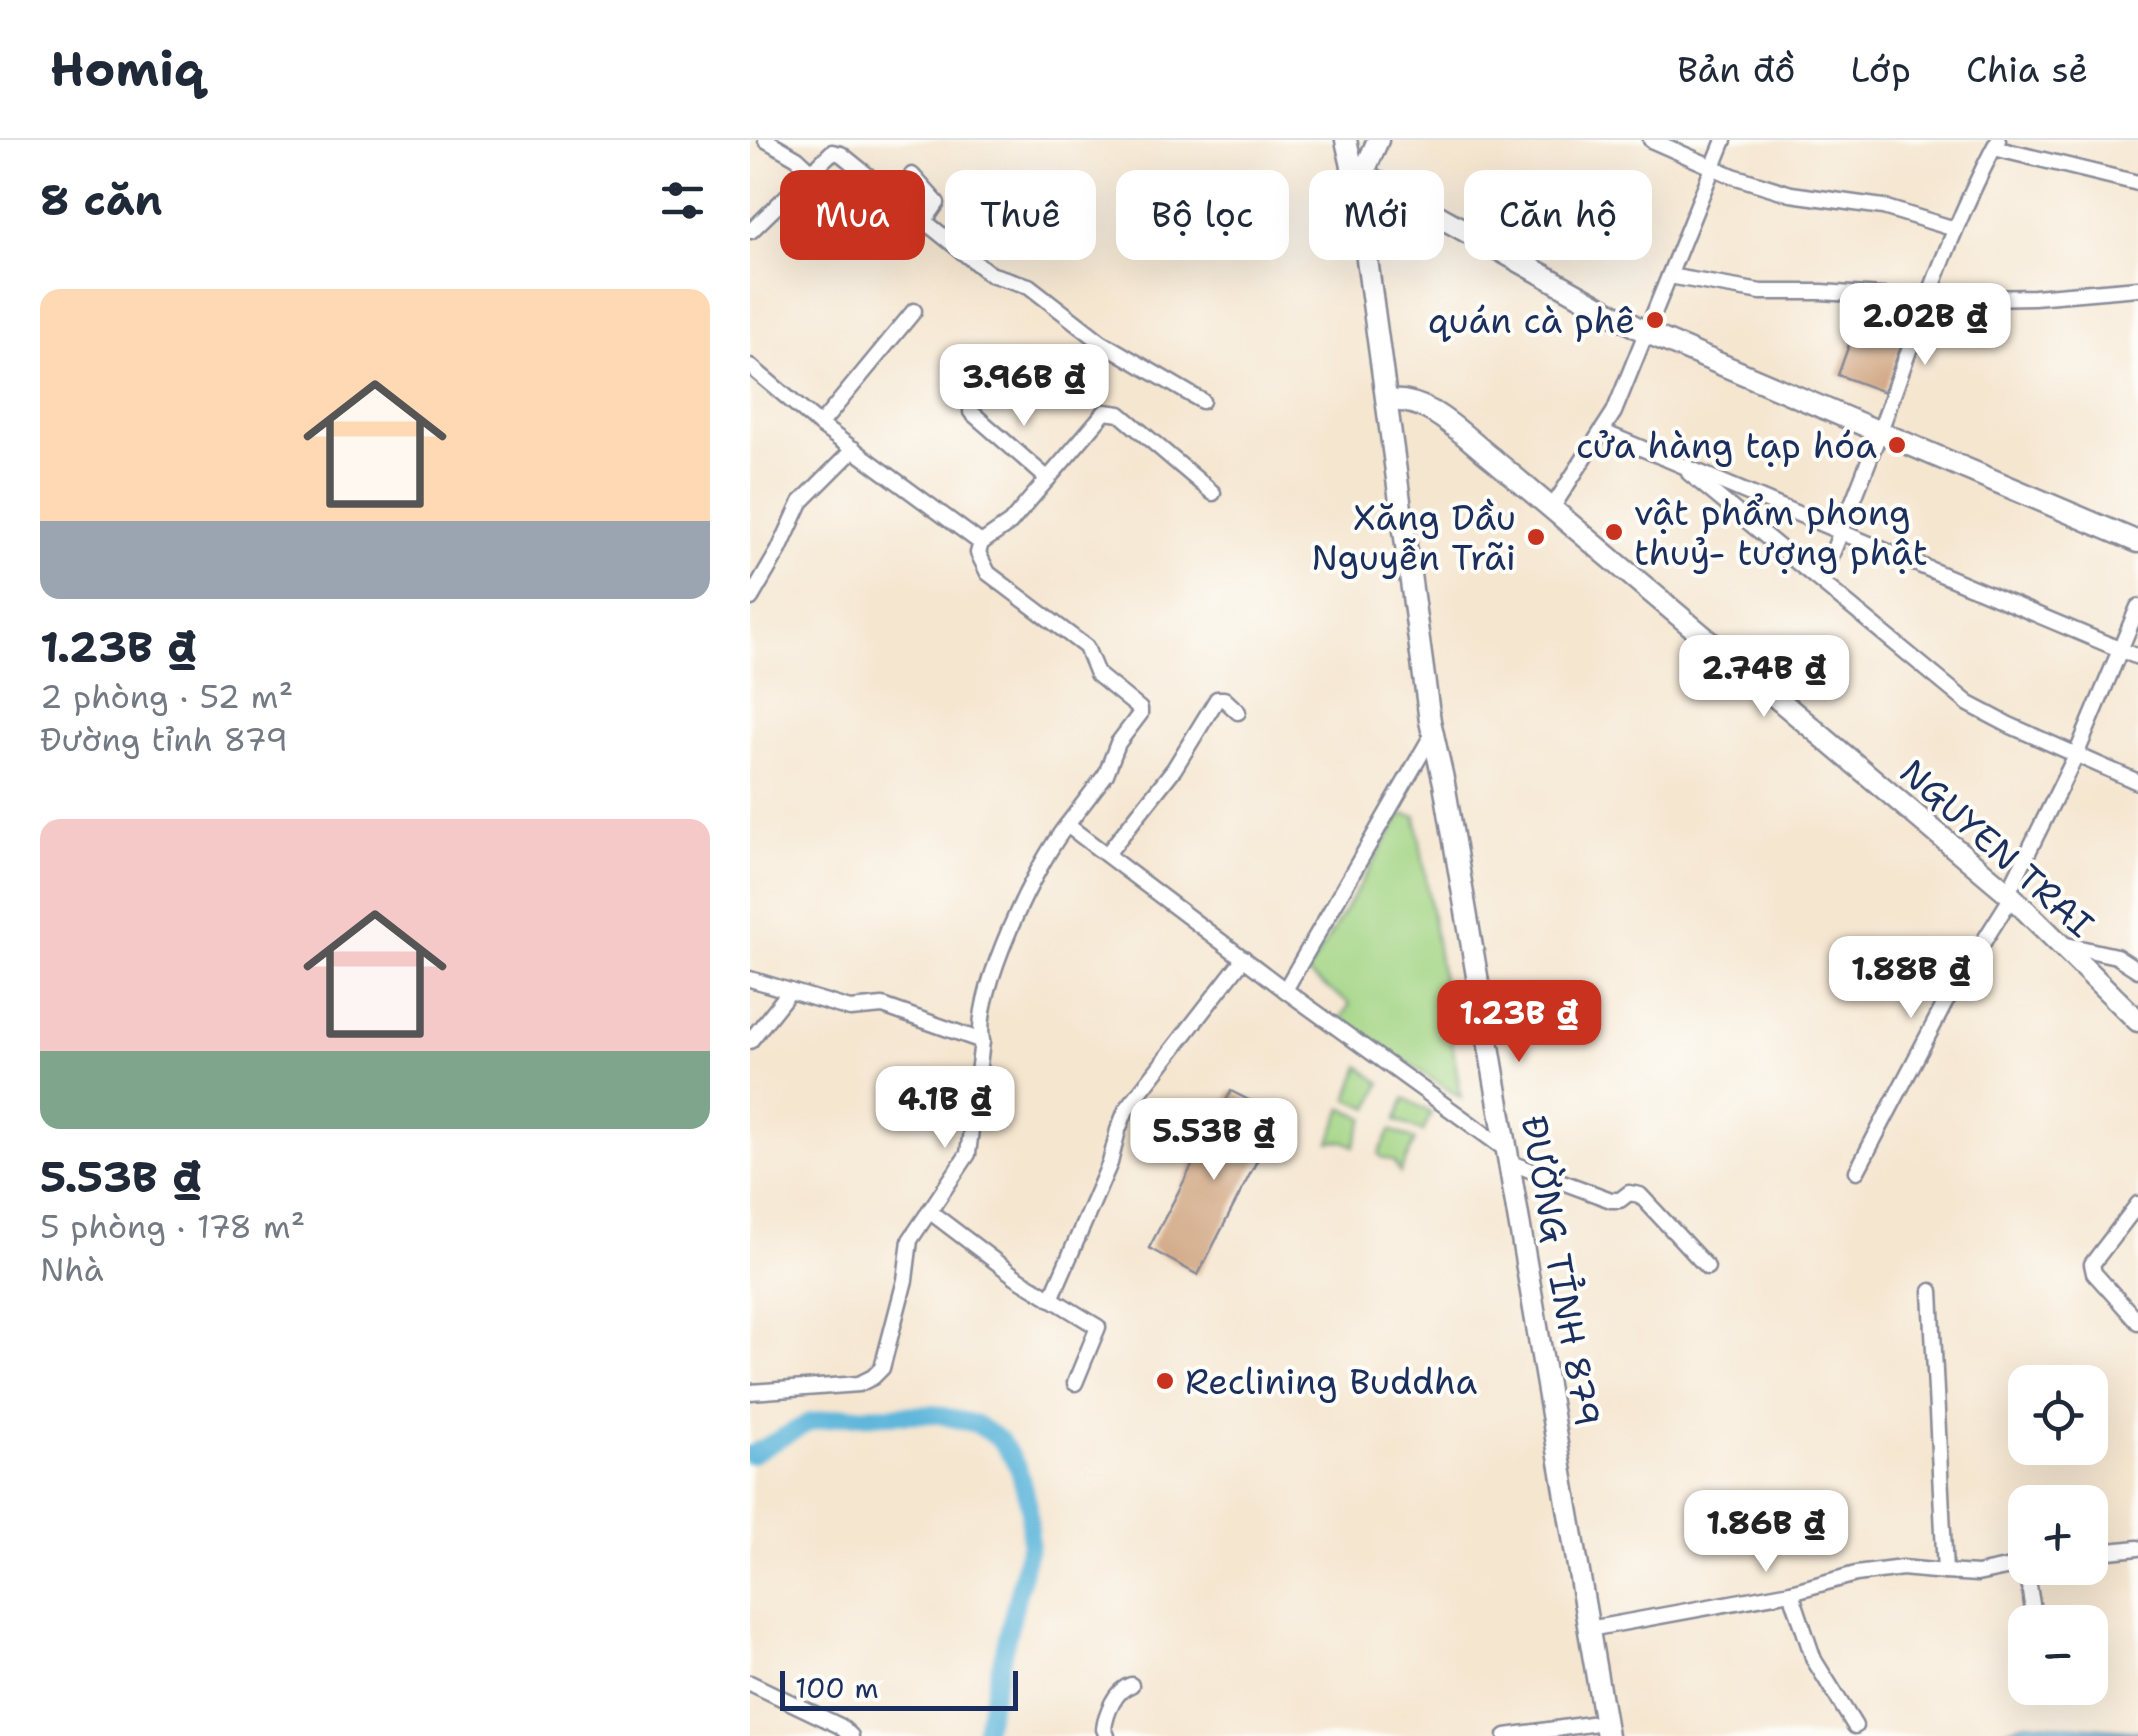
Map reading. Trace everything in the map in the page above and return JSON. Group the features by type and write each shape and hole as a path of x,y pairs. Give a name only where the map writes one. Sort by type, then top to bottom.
{"main road":[{"name":"ĐƯỜNG TỈNH 879","path":"1346,140 1358,170"},
{"path":"1359,170 1378,140"},
{"path":"1444,219 1646,332 2138,542"},
{"name":"ĐƯỜNG TỈNH 879","path":"1369,260 1432,735 1444,783 1510,1157 1606,1729"},
{"name":"NGUYEN TRAI","path":"1387,402 1406,399 1422,404 1552,508 2009,895 2138,1021"}],"street":[{"path":"766,140 810,170"},
{"path":"1651,140 1714,168 1791,194 1883,207 1955,228"},
{"path":"1552,508 1603,432 1724,140"},
{"path":"1821,581 1926,299 1996,144 2138,183"},
{"path":"812,170 832,152 841,154 860,170"},
{"path":"925,190 938,204 925,220"},
{"path":"751,231 780,202"},
{"path":"925,225 990,274 1029,286 1101,342 1202,401"},
{"path":"1669,276 1761,292 1926,299 2034,297 2138,288"},
{"path":"820,425 914,311"},
{"path":"750,366 820,425 981,542"},
{"path":"972,412 1048,479"},
{"path":"750,1392 859,1384 882,1368 905,1280 910,1240 968,1154 982,1041 979,1027 990,981 1033,883 1067,825 1106,774 1118,743 1140,714 1140,709 1097,674 1086,647 988,573 978,553 981,542 1010,523 1106,412 1120,414 1212,494"},
{"path":"1603,432 2138,657"},
{"path":"750,598 801,502 854,449"},
{"path":"1677,462 1969,704 2138,782"},
{"path":"1858,1172 1945,1002 2009,895 2076,755 2138,606"},
{"path":"1107,854 1174,769 1217,698 1238,712"},
{"path":"1284,990 1432,735"},
{"path":"1067,825 1510,1157 1611,1200 1620,1200 1628,1193 1640,1195 1707,1267"},
{"path":"2057,943 2116,956 2138,970"},
{"path":"1051,1299 1110,1164 1126,1110 1244,958"},
{"path":"750,979 850,1009 882,1006 982,1041"},
{"path":"750,1041 790,991"},
{"path":"2138,1204 2092,1264 2094,1273 2138,1322"},
{"path":"929,1211 1001,1266 1098,1327 1075,1383"},
{"path":"1930,1291 1945,1572"},
{"path":"2108,1550 2138,1548"},
{"path":"1589,1630 1791,1592 1856,1574 1887,1570 1977,1574 2008,1569"},
{"path":"1791,1592 1814,1660 1855,1726"},
{"path":"750,1683 840,1726 852,1736"},
{"path":"1108,1736 1104,1729 1109,1710 1121,1690 1131,1685"},
{"path":"1506,1736 1606,1729"}],"green space":[{"path":"1402,814 1416,816 1461,1098 1341,1019 1350,1004 1307,974"},
{"path":"1360,1066 1381,1083 1370,1108 1348,1099"},
{"path":"1405,1098 1431,1113 1423,1132 1396,1120"},
{"path":"1343,1108 1365,1118 1354,1146 1344,1141 1330,1142"},
{"path":"1391,1130 1415,1140 1400,1173 1394,1161 1379,1153"}],"water":[{"path":"2026,1722 2138,1731 2138,1736 1993,1736"}],"building":[{"path":"1866,298 1913,315 1884,392 1838,375"},
{"path":"1231,1091 1280,1116 1198,1275 1149,1248"}],"waterway":[{"path":"750,1455 810,1422 844,1416 935,1414 976,1424 1000,1440 1018,1467 1029,1506 1030,1543 983,1736"}],"place":[{"name":"quán cà phê","path":"1655,320"},
{"name":"cửa hàng tạp hóa","path":"1897,445"},
{"name":"vật phẩm phong thuỷ- tượng phật","path":"1614,532"},
{"name":"Xăng Dầu Nguyễn Trãi","path":"1536,537"},
{"name":"Reclining Buddha","path":"1165,1381"}]}
